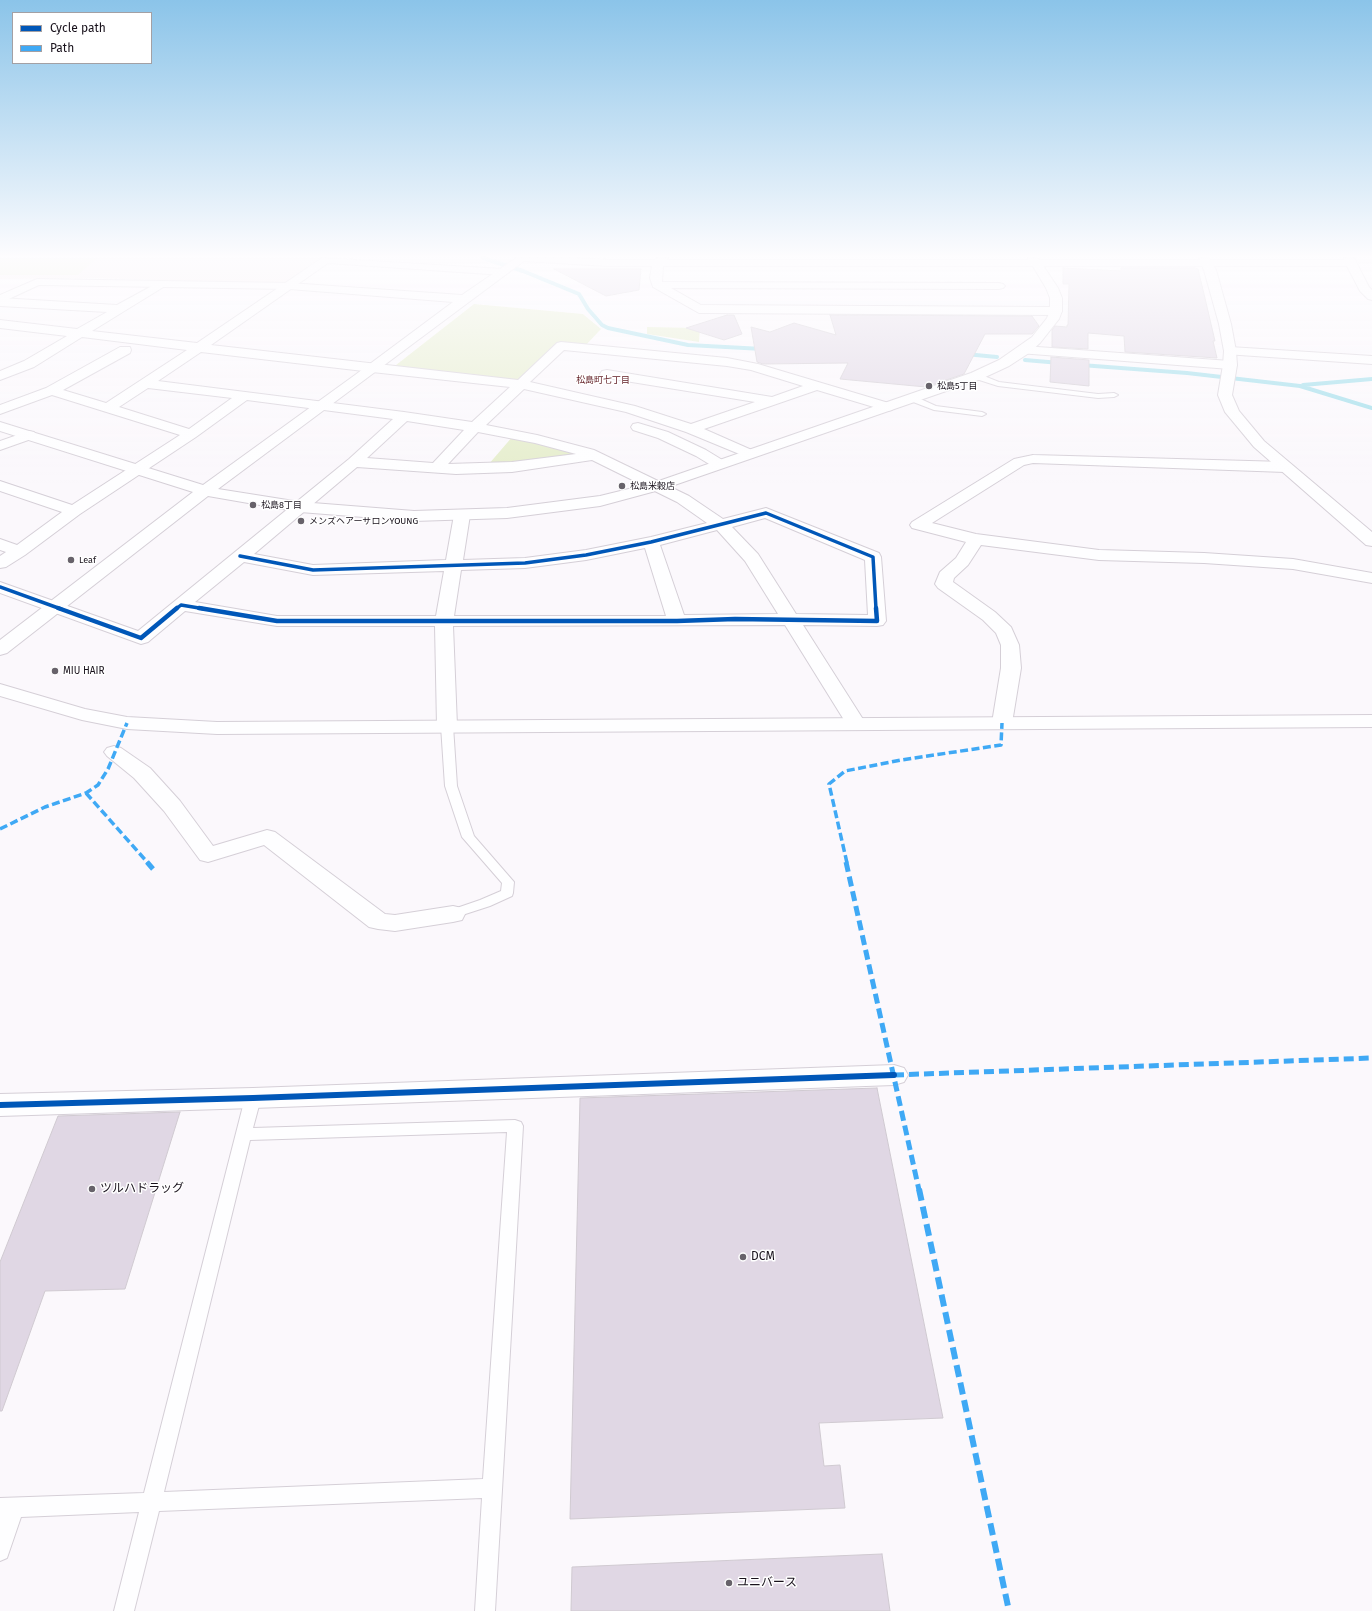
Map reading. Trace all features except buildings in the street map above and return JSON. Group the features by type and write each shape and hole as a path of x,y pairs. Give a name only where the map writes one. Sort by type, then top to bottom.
{"street":[{"path":"2,374 29,364 79,333"},
{"path":"81,333 521,384 630,409 691,429 749,454"},
{"path":"108,408 220,333"},
{"path":"0,649 205,491 360,378 418,333"},
{"path":"0,426 205,491 300,507 414,516 507,513 600,501 658,486 976,376 1004,363 1024,350 1041,333"},
{"path":"1227,333 1230,351 1229,373 1225,395 1232,412 1259,444 1372,541"},
{"path":"0,334 509,396 567,406 612,419 630,409"},
{"path":"436,468 476,427 561,346 727,362 753,367 887,406"},
{"path":"0,410 51,391 125,350"},
{"path":"1024,350 1229,373"},
{"path":"1230,351 1372,360"},
{"path":"586,398 628,352"},
{"path":"607,374 772,401"},
{"path":"144,383 404,416 476,427 537,439 589,453 592,456 658,486 683,499 721,525 752,558 856,724"},
{"path":"691,429 817,386"},
{"path":"51,391 191,434"},
{"path":"0,563 74,511 191,434 244,396"},
{"path":"0,587 141,638 354,462 404,416"},
{"path":"627,424 663,436 719,464"},
{"path":"0,446 29,435"},
{"path":"354,462 436,468 512,467 592,456"},
{"path":"1284,467 1033,459 1019,462 918,525 976,539 1099,555 1204,558 1293,564 1372,578"},
{"path":"0,486 74,511"},
{"path":"181,605 278,621 877,621 873,556 766,513 651,542 586,556 525,563 313,570 240,556"},
{"path":"447,726 444,620 462,515"},
{"path":"976,539 962,561 946,576 944,584 989,616 1004,631 1010,645 1011,668 1002,723"},
{"path":"651,542 676,621"},
{"path":"0,544 19,551"},
{"path":"0,690 82,714 127,723 217,728 1372,721"},
{"path":"114,752 142,774 172,806 208,855 267,837 378,921 395,923 453,914"},
{"path":"0,1105 254,1098 894,1075"}],"lane":[{"path":"976,376 998,384 1098,396 1114,395"},
{"path":"911,398 934,408 982,414"},
{"path":"447,726 451,786 468,837 508,882 506,893 485,903 453,914"},
{"path":"124,1611 254,1098"},
{"path":"244,1134 515,1126 485,1611"},
{"path":"0,1551 7,1508 492,1488"}],"green space":[{"path":"437,333 597,333 585,346 557,344 517,381 391,369"},
{"path":"647,333 700,333 699,342"},
{"path":"513,436 582,455 488,465"}],"waterway":[{"path":"632,333 688,345 763,349"},
{"path":"965,354 997,357"},
{"path":"1025,360 1060,363"},
{"path":"1081,365 1187,373 1300,386 1372,408"},
{"path":"1303,385 1372,379"}],"marked path":[{"path":"0,829 45,807 86,793 98,785 108,769 127,723"},
{"path":"1002,723 1001,745 901,760 845,771 829,784 894,1075 1009,1611"},
{"path":"86,793 153,869"},
{"path":"894,1075 1372,1058"}],"cycle path":[{"path":"0,587 141,638 181,605 277,621 677,621 735,619 877,621 873,557 766,513 651,542 586,555 525,563 313,570 240,556"},
{"path":"0,1105 253,1098 894,1075"}],"place":[{"name":"松島5丁目","path":"929,386"},
{"name":"松島米穀店","path":"622,486"},
{"name":"松島8丁目","path":"253,505"},
{"name":"メンズヘアーサロンYOUNG","path":"301,521"},
{"name":"Leaf","path":"71,560"},
{"name":"MIU HAIR","path":"55,671"},
{"name":"ツルハドラッグ","path":"92,1189"},
{"name":"DCM","path":"743,1257"},
{"name":"ユニバース","path":"729,1583"}],"district":[{"name":"松島町七丁目","path":"603,380"}]}
